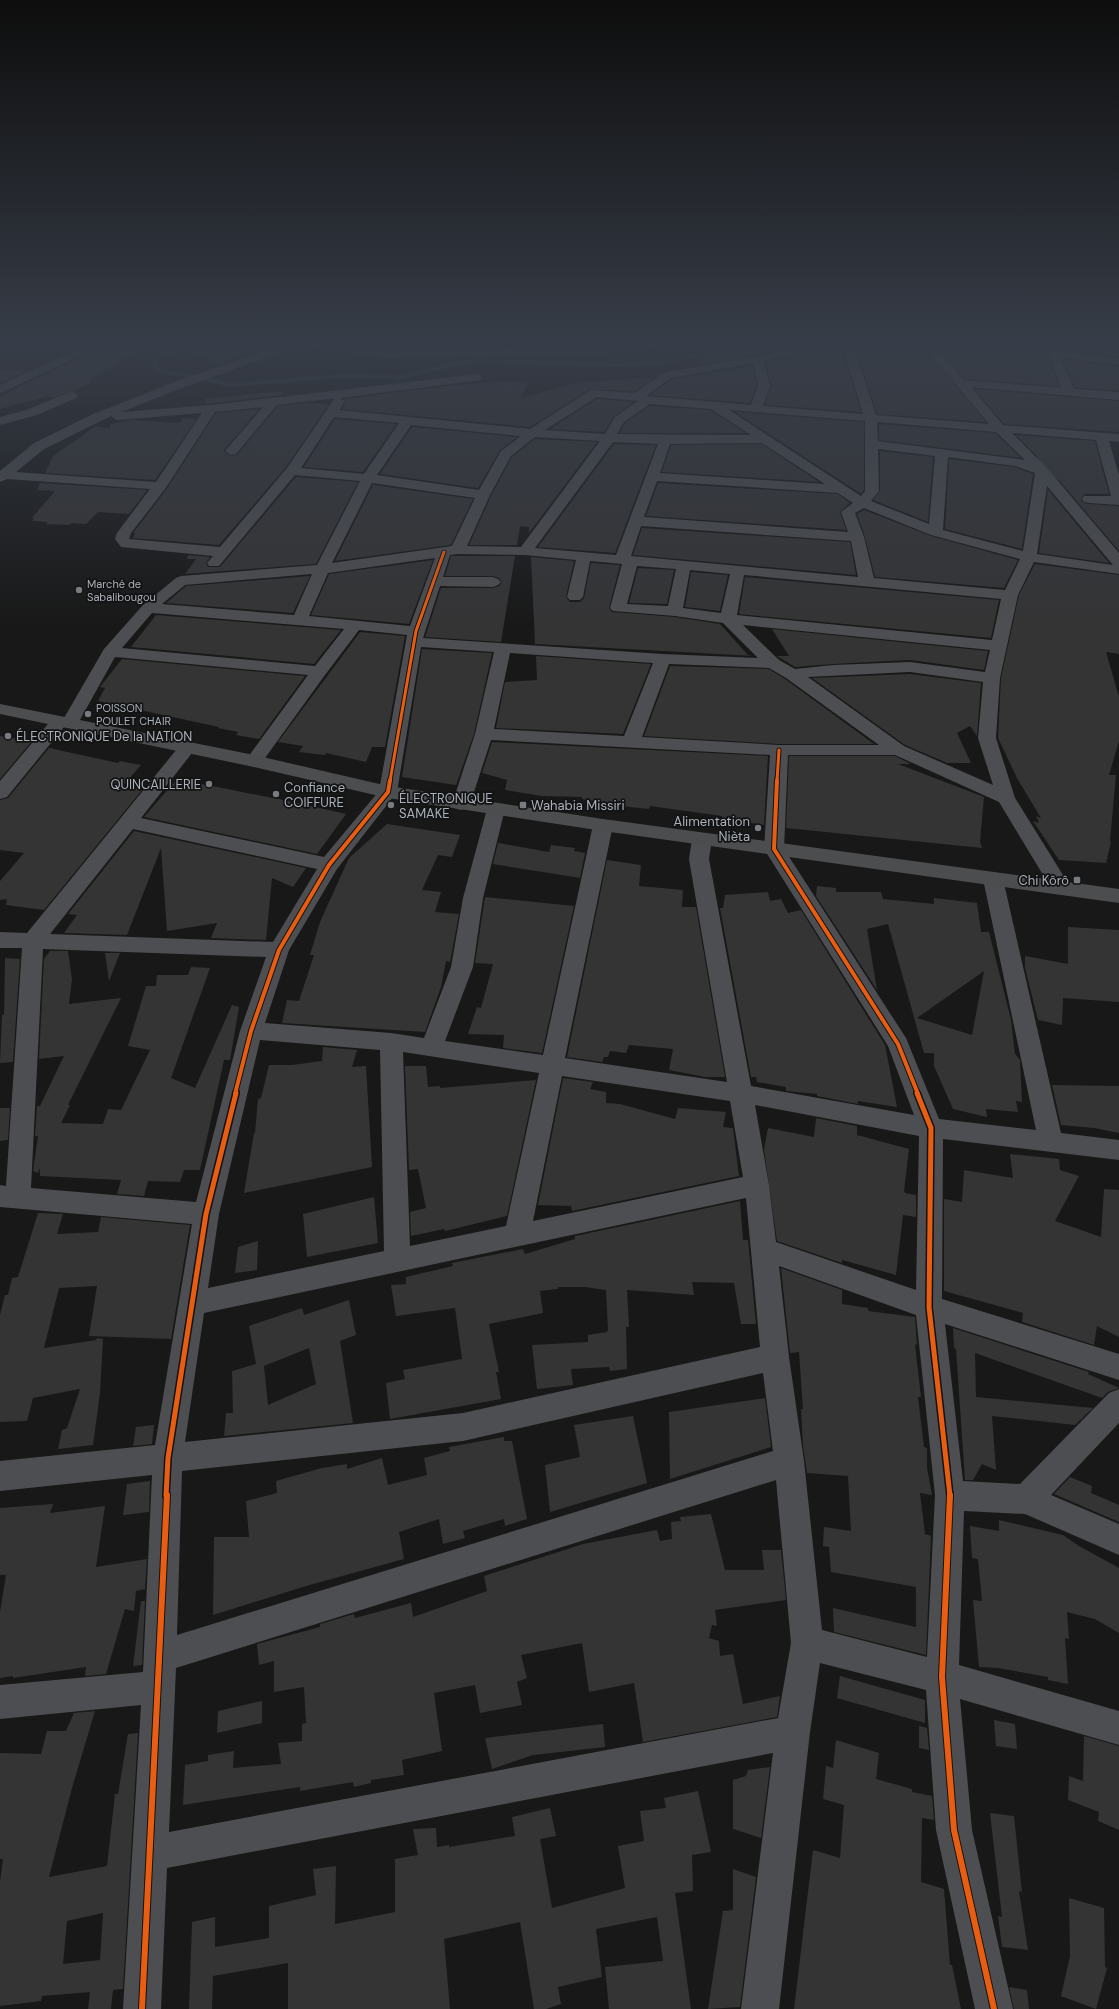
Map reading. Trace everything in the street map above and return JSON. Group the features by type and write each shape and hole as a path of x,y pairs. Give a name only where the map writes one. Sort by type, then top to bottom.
{"main road":[{"path":"0,710 254,761 388,792 602,826 1119,896"}],"street":[{"path":"1,472 17,463 39,446 55,438"},
{"path":"192,438 160,486 124,533 122,539 126,544 223,552"},
{"path":"232,450 242,438"},
{"path":"201,579 292,471 314,438"},
{"path":"299,620 322,569 368,478 396,438"},
{"path":"142,2009 168,1458 206,1214 252,1031 279,950 329,865 388,792 415,636 434,581 506,454 526,438"},
{"path":"605,438 665,441 765,439 863,503 936,532 1029,557 1119,570"},
{"path":"525,551 609,438"},
{"path":"867,582 857,537 848,512 863,503 872,491 871,438"},
{"path":"1009,438 1042,471 1119,562"},
{"path":"1089,499 1119,501 1102,438"},
{"path":"665,441 636,521 618,608 674,612 728,619 1000,646"},
{"path":"871,444 1017,462 1042,471"},
{"path":"936,532 942,453"},
{"path":"292,471 368,478 484,495"},
{"path":"1042,471 1029,557 1010,595 992,678 987,738 1006,798 1061,888"},
{"path":"1,472 160,486"},
{"path":"652,477 842,489"},
{"path":"636,521 857,537"},
{"path":"161,548 175,570 201,579 322,569 451,551 525,551 627,559 1010,595"},
{"path":"575,597 584,556"},
{"path":"674,612 684,565"},
{"path":"0,793 65,722 110,652 148,608 175,570"},
{"path":"728,619 738,570"},
{"path":"434,581 493,582"},
{"path":"148,608 355,625 415,636 503,649 773,664"},
{"path":"728,619 773,664 792,674 898,750 1006,798"},
{"path":"254,761 319,671 355,625"},
{"path":"461,804 484,734 503,649"},
{"path":"110,652 319,671"},
{"path":"631,742 663,659"},
{"path":"792,674 834,670 910,667 992,678"},
{"path":"484,734 779,750 898,750"},
{"path":"187,748 127,821 33,941 9,1196 206,1214"},
{"path":"779,750 774,849 898,1044 932,1128 929,1307 950,1495 942,1677 954,1830 994,2009"},
{"path":"431,1048 462,967 473,898 496,809"},
{"path":"127,821 329,865"},
{"path":"517,1235 554,1066 602,826"},
{"path":"702,839 699,859 757,1185 775,1357 789,1461 807,1643 793,1732 760,2009"},
{"path":"993,879 1051,1142"},
{"path":"0,940 279,950"},
{"path":"252,1031 391,1042 740,1093 932,1128 1119,1150"},
{"path":"391,1042 397,1260"},
{"path":"193,1303 757,1185"},
{"path":"764,1249 929,1307 1119,1367"},
{"path":"0,1476 463,1427 775,1357"},
{"path":"1026,1499 1119,1403"},
{"path":"0,1702 159,1672 789,1461"},
{"path":"950,1495 1026,1499 1119,1540"},
{"path":"807,1643 942,1677 1119,1728"},
{"path":"150,1853 793,1732"}],"building":[{"path":"79,438 184,438 155,480 45,473 53,456"},
{"path":"200,438 234,438 224,452 231,456 237,455 251,438 306,438 286,467 219,545 133,538 135,533 133,533 166,490"},
{"path":"323,438 387,438 363,472 304,467"},
{"path":"405,438 516,438 500,450 478,488 380,474"},
{"path":"775,438 864,438 864,490 861,494"},
{"path":"879,438 1000,438 1021,458 879,440"},
{"path":"1019,438 1052,438 1095,441 1109,494 1084,494 1081,500 1084,503 1089,504 1119,506 1119,551 1048,467"},
{"path":"535,439 597,442 529,533 529,527 520,526 517,545 469,545 491,496 512,457"},
{"path":"614,444 656,445 615,553 538,547"},
{"path":"762,444 819,482 662,472 671,445"},
{"path":"880,451 933,457 928,522 873,500 880,491"},
{"path":"949,459 1015,467 1033,474 1022,549 945,529"},
{"path":"296,477 358,482 316,564 185,574 196,559 186,559 189,555 210,557 206,563 208,567 220,567"},
{"path":"40,483 147,490 129,514 98,512 86,524 46,524 48,522 32,521 34,519 32,518 55,491 37,490"},
{"path":"658,483 838,494 850,503 840,512 846,530 646,516"},
{"path":"373,485 473,499 451,545 335,561"},
{"path":"1048,490 1109,563 1039,553"},
{"path":"864,510 931,536 1018,560 1004,588 875,577 865,537 857,514"},
{"path":"642,528 850,542 856,575 633,555"},
{"path":"451,556 515,556 501,642 425,637 441,588 493,588 499,586 502,582 499,578 493,576 445,576"},
{"path":"531,557 574,561 566,597 570,602 580,602 584,598 591,563 620,565 609,608 612,612 675,617 720,624 748,655 754,656 535,644"},
{"path":"433,560 409,624 311,615 329,574"},
{"path":"1035,564 1119,575 1119,654 1106,652 1119,697 1119,741 1109,775 1116,775 1111,842 1106,863 1059,860 1033,821 1039,823 1036,816 1041,818 1017,778 998,738 1001,678 1019,595"},
{"path":"638,568 674,570 667,604 629,603"},
{"path":"691,572 728,575 720,611 685,607"},
{"path":"310,576 293,613 166,603 186,586"},
{"path":"745,577 999,600 991,638 739,614"},
{"path":"156,615 341,630 314,664 131,647"},
{"path":"772,629 988,651 984,670 910,660 795,667 777,656 789,656"},
{"path":"360,632 405,636 385,747 372,747 366,762 326,753 325,755 299,752 303,746 278,742"},
{"path":"422,649 492,653 474,734 456,785 402,777"},
{"path":"536,656 651,664 623,734 496,728 505,682 537,680"},
{"path":"122,659 305,676 259,739 236,735 238,732 218,728 219,727 98,701 105,688 100,687"},
{"path":"670,666 769,669 874,744 779,744 644,736"},
{"path":"910,674 981,683 977,736 970,726 957,733 971,763 947,763 905,745 812,678"},
{"path":"0,736 32,741 0,779"},
{"path":"492,742 768,756 764,825 722,818 722,816 650,806 649,809 629,807 582,799 582,797 542,796 505,790 507,780 482,773"},
{"path":"49,748 118,763 120,761 141,765 123,786 142,790 44,910 6,905 7,899 0,900 0,881 24,853 0,850 0,800 8,798"},
{"path":"789,756 895,756 911,764 898,764 984,797 980,842 982,848 786,828"},
{"path":"177,779 346,814 317,854 144,817"},
{"path":"387,824 460,835 452,857 438,855 422,890 441,892 435,912 459,914 450,962 446,961 441,987 425,1032 282,1023 287,1000 299,1001 314,955 310,955 320,922 349,858"},
{"path":"134,831 306,868 293,887 272,878 266,940 211,938 217,923 167,931 161,848 127,935 64,933 77,915 68,914"},
{"path":"498,843 549,852 551,845 575,848 574,851 585,853 580,878 493,864"},
{"path":"607,860 641,865 639,886 683,890 682,907 696,907 725,1077 705,1077 669,1070 673,1049 629,1045 626,1053 610,1051 608,1057 604,1057 602,1062 567,1057"},
{"path":"817,886 836,888 836,892 881,892 883,899 934,904 934,898 977,903 981,932 989,932 1011,1020 1015,1054 1020,1060 1022,1102 1016,1101 1018,1112 986,1109 987,1117 953,1109 934,1066 934,1053 924,1053 888,924 867,929 877,990 816,896","holes":["984,971 972,1035 917,1018"]},
{"path":"768,892 770,901 781,899 788,913 801,910 885,1045 897,1107 858,1101 858,1104 817,1096 817,1094 786,1091 786,1087 757,1082 756,1077 751,1077 720,908 723,908 725,895"},
{"path":"485,897 574,906 542,1053 503,1048 504,1035 468,1034 477,1007 481,1008 493,964 475,963"},
{"path":"1068,927 1119,930 1119,1002 1063,998 1062,1025 1038,1020 1025,968 1025,956 1068,964"},
{"path":"50,951 68,951 72,979 69,1004 121,998 68,1105 70,1105 61,1123 103,1124 108,1109 121,1110 150,1050 128,1046 146,986 156,986 157,975 188,975 191,967 210,968 171,1078 195,1088 232,1005 239,1007 230,1060 224,1060 200,1170 184,1170 180,1182 148,1181 144,1196 117,1194 121,1180 40,1176 40,1168 38,1173 33,1171 38,1136 35,1136 37,1106 40,1106 64,1056 39,1059 44,959"},
{"path":"105,953 120,953 109,981"},
{"path":"5,958 20,959 13,1062 0,1063 2,1015 4,1015"},
{"path":"323,1047 357,1050 352,1067 366,1066 372,1167 244,1193 255,1133 258,1099 261,1098 269,1065 292,1065 322,1061"},
{"path":"405,1066 426,1066 428,1087 440,1086 440,1088 536,1080 507,1216 445,1231 444,1229 411,1236 410,1212 426,1208 418,1169 409,1170"},
{"path":"563,1078 593,1082 590,1089 606,1092 606,1103 620,1104 675,1119 678,1108 726,1112 723,1127 733,1128 739,1176 572,1211 571,1206 538,1205"},
{"path":"1052,1085 1119,1086 1119,1133 1094,1128 1061,1125"},
{"path":"0,1108 10,1108 8,1140 0,1141"},
{"path":"816,1118 857,1126 857,1135 909,1149 904,1191 905,1193 916,1195 916,1217 903,1215 896,1275 842,1260 842,1263 777,1241 764,1150 768,1128 814,1137"},
{"path":"1010,1154 1059,1159 1060,1170 1079,1176 1055,1221 1101,1237 1104,1189 1119,1190 1119,1337 1097,1326 1094,1345 1022,1322 1023,1313 944,1291 944,1199 962,1202 964,1170 1013,1178"},
{"path":"374,1197 378,1243 307,1257 303,1214"},
{"path":"740,1201 743,1240 748,1240 756,1324 741,1324 734,1283 692,1282 694,1295 627,1290 629,1327 626,1327 627,1369 610,1371 609,1367 571,1369 573,1385 537,1389 532,1345 588,1342 588,1335 607,1332 608,1330 606,1290 585,1287 558,1287 558,1289 540,1291 543,1313 489,1324 499,1372 496,1372 501,1399 390,1419 386,1383 405,1379 403,1370 462,1359 455,1308 396,1316 391,1285 406,1284 406,1277 453,1266 452,1263 523,1249 525,1254 575,1239 575,1236"},
{"path":"38,1213 63,1214 57,1234 98,1232 101,1217 190,1225 171,1339 89,1336 97,1286 59,1288 44,1348 96,1340 97,1338 103,1339 100,1393 93,1445 58,1449 62,1430 67,1428 80,1389 33,1398 27,1421 0,1422 0,1315 5,1295 8,1295 12,1278 18,1277"},
{"path":"258,1241 257,1270 235,1273 238,1247"},
{"path":"781,1268 842,1290 842,1304 868,1308 868,1311 915,1317 917,1345 915,1344 921,1397 918,1397 924,1447 927,1448 927,1468 932,1495 920,1493 925,1534 931,1536 926,1655 834,1632 833,1608 916,1627 916,1587 831,1572 829,1547 823,1546 824,1527 851,1531 848,1476 807,1473 803,1446 801,1409 803,1409 799,1352 790,1353"},
{"path":"349,1300 356,1335 340,1341 353,1423 224,1436 226,1413 233,1413 232,1371 256,1364 249,1326 302,1308 304,1315","holes":["309,1348 316,1384 268,1405 264,1366"]},
{"path":"953,1328 1089,1372 1088,1374 1119,1388 1108,1392 1102,1398 975,1353 976,1397 1093,1408 1075,1425 992,1416 996,1470 982,1464 973,1480 965,1480 956,1349 954,1348"},
{"path":"765,1398 771,1447 670,1479 669,1412"},
{"path":"633,1416 647,1483 550,1512 545,1465 580,1457 574,1425"},
{"path":"154,1425 152,1444 133,1446 136,1427"},
{"path":"504,1437 504,1441 512,1441 527,1519 505,1526 504,1519 463,1531 465,1538 443,1544 439,1519 399,1532 404,1559 306,1586 213,1615 214,1537 249,1537 246,1501 277,1493 276,1481 322,1468 347,1464 347,1469 382,1458 388,1485 427,1475 424,1458 450,1451 449,1447"},
{"path":"1070,1477 1092,1486 1091,1493 1119,1505 1119,1522 1054,1494"},
{"path":"150,1481 149,1512 123,1515 127,1484"},
{"path":"53,1504 50,1513 105,1506 96,1567 147,1559 145,1589 136,1591 134,1611 125,1609 106,1674 85,1676 86,1667 13,1678 13,1676 0,1678 0,1612 6,1575 0,1575 0,1508"},
{"path":"711,1514 725,1570 764,1570 762,1550 781,1550 786,1600 715,1610 717,1626 712,1625 709,1638 719,1641 720,1656 733,1654 743,1704 780,1696 777,1717 643,1742 634,1683 589,1692 582,1643 521,1655 527,1678 517,1682 522,1705 480,1713 475,1685 434,1693 442,1751 402,1760 404,1775 371,1780 371,1783 354,1787 353,1782 300,1791 300,1787 183,1805 185,1765 208,1761 208,1755 234,1751 233,1768 281,1764 278,1743 302,1741 302,1724 306,1723 304,1687 274,1692 274,1661 259,1665 257,1644 320,1627 320,1624 354,1614 355,1618 411,1603 413,1617 487,1591 484,1576 583,1544 657,1530 660,1541 672,1539 671,1522 681,1521 680,1517"},
{"path":"999,1520 1063,1535 1079,1546 1119,1568 1119,1633 1095,1619 1067,1612 1069,1639 1065,1638 1068,1684 1048,1680 1048,1677 998,1668 979,1667 973,1600 982,1601 978,1559 972,1558 970,1526 999,1531"},
{"path":"141,1601 145,1601 142,1665 133,1666"},
{"path":"840,1676 925,1700 925,1723 837,1698"},
{"path":"262,1701 262,1723 217,1733 218,1711"},
{"path":"95,1711 72,1788 49,1877 107,1866 115,1794 118,1794 128,1734 138,1733 123,1989 113,1990 111,2009 88,2009 90,1992 42,1996 41,2001 0,2006 0,1882 3,1859 0,1859 0,1753 41,1754 47,1731 66,1731 74,1713","holes":["103,1913 100,1960 63,1964 67,1921"]},
{"path":"994,1720 1015,1724 1017,1749 996,1746"},
{"path":"603,1724 605,1747 533,1755 492,1769 485,1738"},
{"path":"919,1726 927,1728 929,1750 919,1748"},
{"path":"1084,1736 1119,1746 1119,1830 1098,1821 1099,1812 1068,1800 1069,1776 1083,1781"},
{"path":"836,1740 879,1753 876,1779 912,1789 912,1792 932,1796 934,1820 922,1818 921,1882 944,1889 950,1965 952,1965 961,2009 794,2009 813,1850 840,1858 844,1805 823,1799 826,1766 833,1768"},
{"path":"770,1767 761,1838 733,1829 733,1780 746,1776 748,1770"},
{"path":"698,1791 711,1852 692,1855 693,1891 675,1893 691,2009 609,2009 605,1967 663,1961 657,1917 596,1929 602,1977 558,1987 561,2004 546,2009 534,2009 520,1922 444,1939 450,2009 288,2009 288,1963 213,1976 212,2009 189,2009 192,1922 215,1917 215,1947 269,1938 269,1906 316,1895 313,1869 336,1866 335,1924 395,1912 395,1859 418,1855 413,1829 436,1828 437,1847 449,1845 449,1847 515,1836 512,1817 550,1808 556,1836 540,1839 552,1908 625,1888 618,1846 644,1841 640,1811 666,1808 664,1798"},
{"path":"990,1813 1014,1816 1022,1892 1019,1891 1028,1950 1002,1947 998,1916 1002,1917"},
{"path":"733,1869 756,1877 740,2007 708,2009 723,1911 733,1910"},
{"path":"1069,1898 1104,1908 1105,1967 1107,1968 1096,2009 1061,1996 1070,1956"},
{"path":"1009,1987 1027,1990 1029,2009 1014,2009"}],"waterway":[{"path":"1039,458 1057,477"}],"cycle path":[{"path":"142,2009 160,1657 168,1458 206,1214 251,1031 279,950 329,865 388,792 416,631 444,552"},
{"path":"779,750 774,849 898,1044 931,1128 929,1307 950,1495 942,1677 954,1830 994,2009"}],"place":[{"name":"Marché de Sabalibougou","path":"79,590"},
{"name":"POISSON POULET CHAIR","path":"88,714"},
{"name":"ÉLECTRONIQUE De la NATION","path":"8,736"},
{"name":"QUINCAILLERIE","path":"209,784"},
{"name":"Confiance COIFFURE","path":"276,794"},
{"name":"ÉLECTRONIQUE SAMAKE","path":"391,805"},
{"name":"Wahabia Missiri","path":"523,805"},
{"name":"Alimentation Nièta","path":"758,828"},
{"name":"Chi Kôrô","path":"1077,880"}]}
